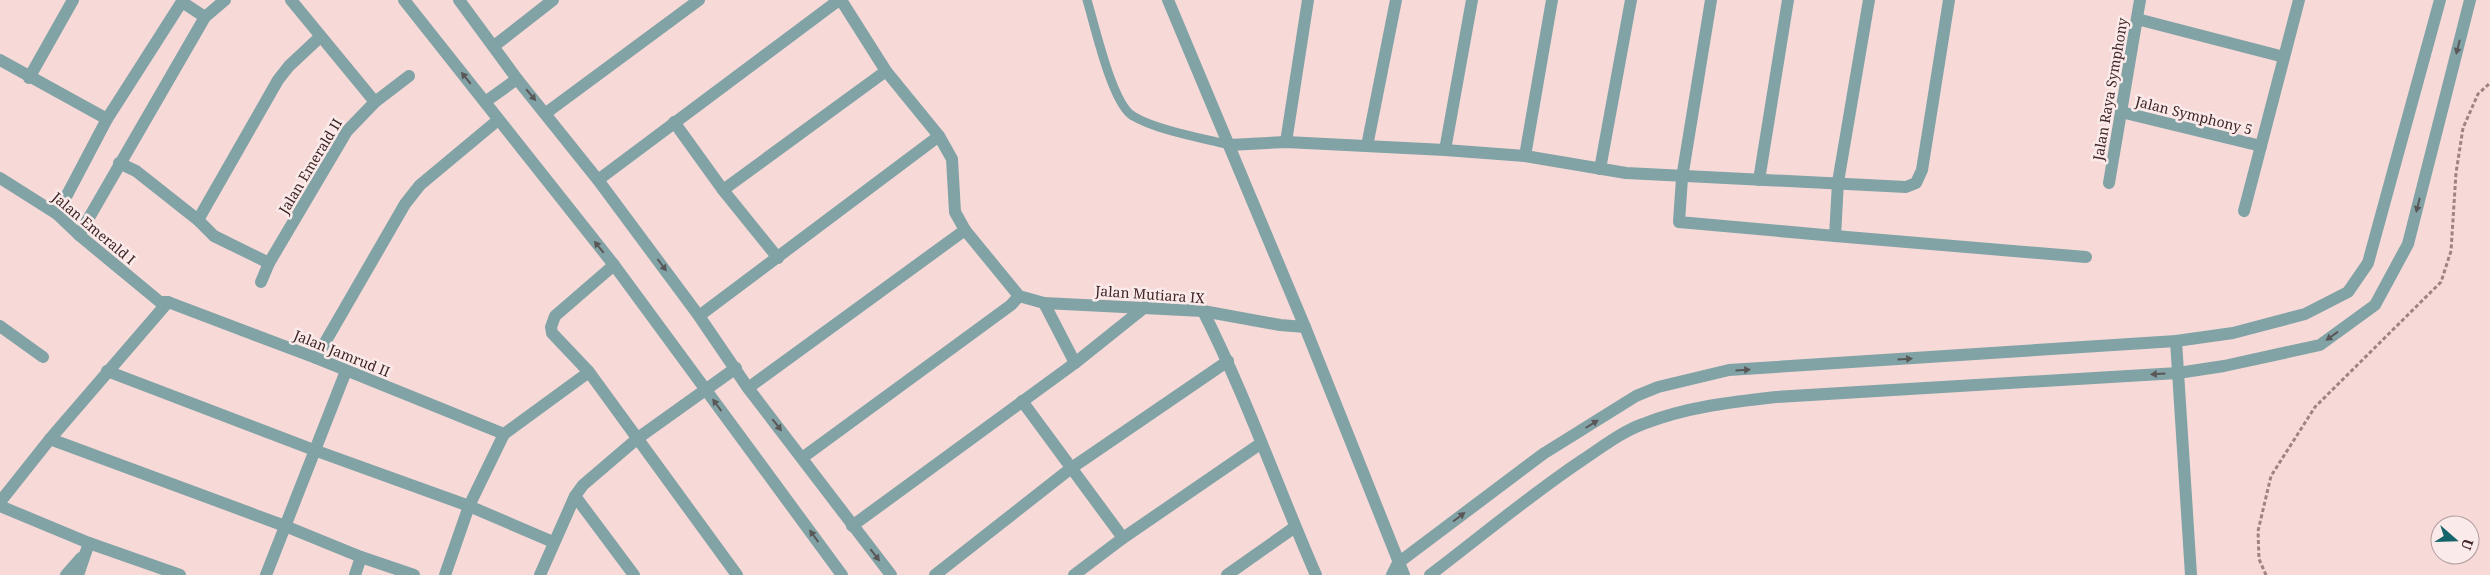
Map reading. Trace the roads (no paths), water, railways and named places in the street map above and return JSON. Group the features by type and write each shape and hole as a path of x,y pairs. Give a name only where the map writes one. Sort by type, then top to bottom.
{"street":[{"path":"29,78 73,0"},
{"path":"79,235 205,17 225,0"},
{"path":"290,0 375,102"},
{"path":"404,0 614,265 842,575"},
{"path":"459,0 518,80 598,180 699,316 748,388 891,575"},
{"path":"494,46 554,0"},
{"path":"546,113 699,0"},
{"path":"598,180 840,0 886,72 939,136 952,159 955,212 965,230 1019,296 1011,305 802,458"},
{"path":"1168,0 1305,327 1404,575"},
{"path":"1286,142 1308,0"},
{"path":"1367,146 1396,0"},
{"path":"1445,150 1472,0"},
{"path":"1525,156 1552,0"},
{"path":"1600,169 1631,0"},
{"path":"1711,0 1682,178 1678,216 1681,223 2086,257"},
{"path":"1759,180 1788,0"},
{"path":"1835,236 1838,182 1869,0"},
{"path":"1229,145 1286,142 1445,150 1525,156 1600,169 1682,178 1838,182 1906,187 1920,178 1949,0"},
{"name":"Jalan Raya Symphony","path":"2109,183 2140,0"},
{"path":"2244,211 2299,0"},
{"path":"1392,575 1398,563 1543,454 1636,396 1658,387 1729,370 2176,341 2233,333 2285,321 2322,307 2348,292 2368,263 2440,0"},
{"path":"1430,575 1561,475 1606,444 1641,425 1676,412 1727,402 1776,396 2178,373 2224,366 2320,345 2375,305 2408,244 2470,0"},
{"path":"57,214 107,120 182,1 205,17"},
{"path":"2137,19 2284,57"},
{"path":"198,220 278,80 289,66 320,38"},
{"path":"0,60 29,78 107,120"},
{"path":"723,190 886,72"},
{"name":"Jalan Emerald II","path":"261,282 269,262 347,131 375,102 409,76"},
{"path":"485,102 518,80"},
{"name":"Jalan Symphony 5","path":"2121,112 2261,146"},
{"path":"316,358 405,204 420,185 498,120"},
{"path":"674,122 723,190 778,258"},
{"path":"699,316 939,136"},
{"path":"119,163 136,171 198,220 214,236 269,262"},
{"name":"Jalan Emerald I","path":"0,178 57,214 79,235 160,302 168,302"},
{"path":"748,388 965,230"},
{"path":"614,265 555,316 551,327 552,333 589,372 737,575"},
{"name":"Jalan Mutiara IX","path":"1019,296 1044,303 1203,311 1280,325 1305,327"},
{"path":"168,302 50,438 0,504 87,548 178,575"},
{"name":"Jalan Jamrud II","path":"168,302 316,358 504,434"},
{"path":"1044,303 1075,362"},
{"path":"852,526 1075,362 1144,307"},
{"path":"1203,311 1228,361 1260,444 1316,575"},
{"path":"2,330 43,357"},
{"path":"2176,341 2192,575"},
{"path":"935,575 1070,469 1228,361"},
{"path":"540,575 575,496 583,485 638,438 736,368"},
{"path":"107,371 314,450 469,506 554,542"},
{"path":"266,575 346,371"},
{"path":"445,575 469,506 504,434 589,372"},
{"path":"1022,401 1070,469 1123,538"},
{"path":"50,438 285,526 361,557 414,575"},
{"path":"1074,575 1123,538 1260,444"},
{"path":"575,496 634,575"},
{"path":"1227,575 1295,527"},
{"path":"66,575 87,548"},
{"path":"78,575 87,548"},
{"path":"355,575 361,557"}],"lane":[{"path":"1087,0 1121,105 1142,120 1229,145"}]}
